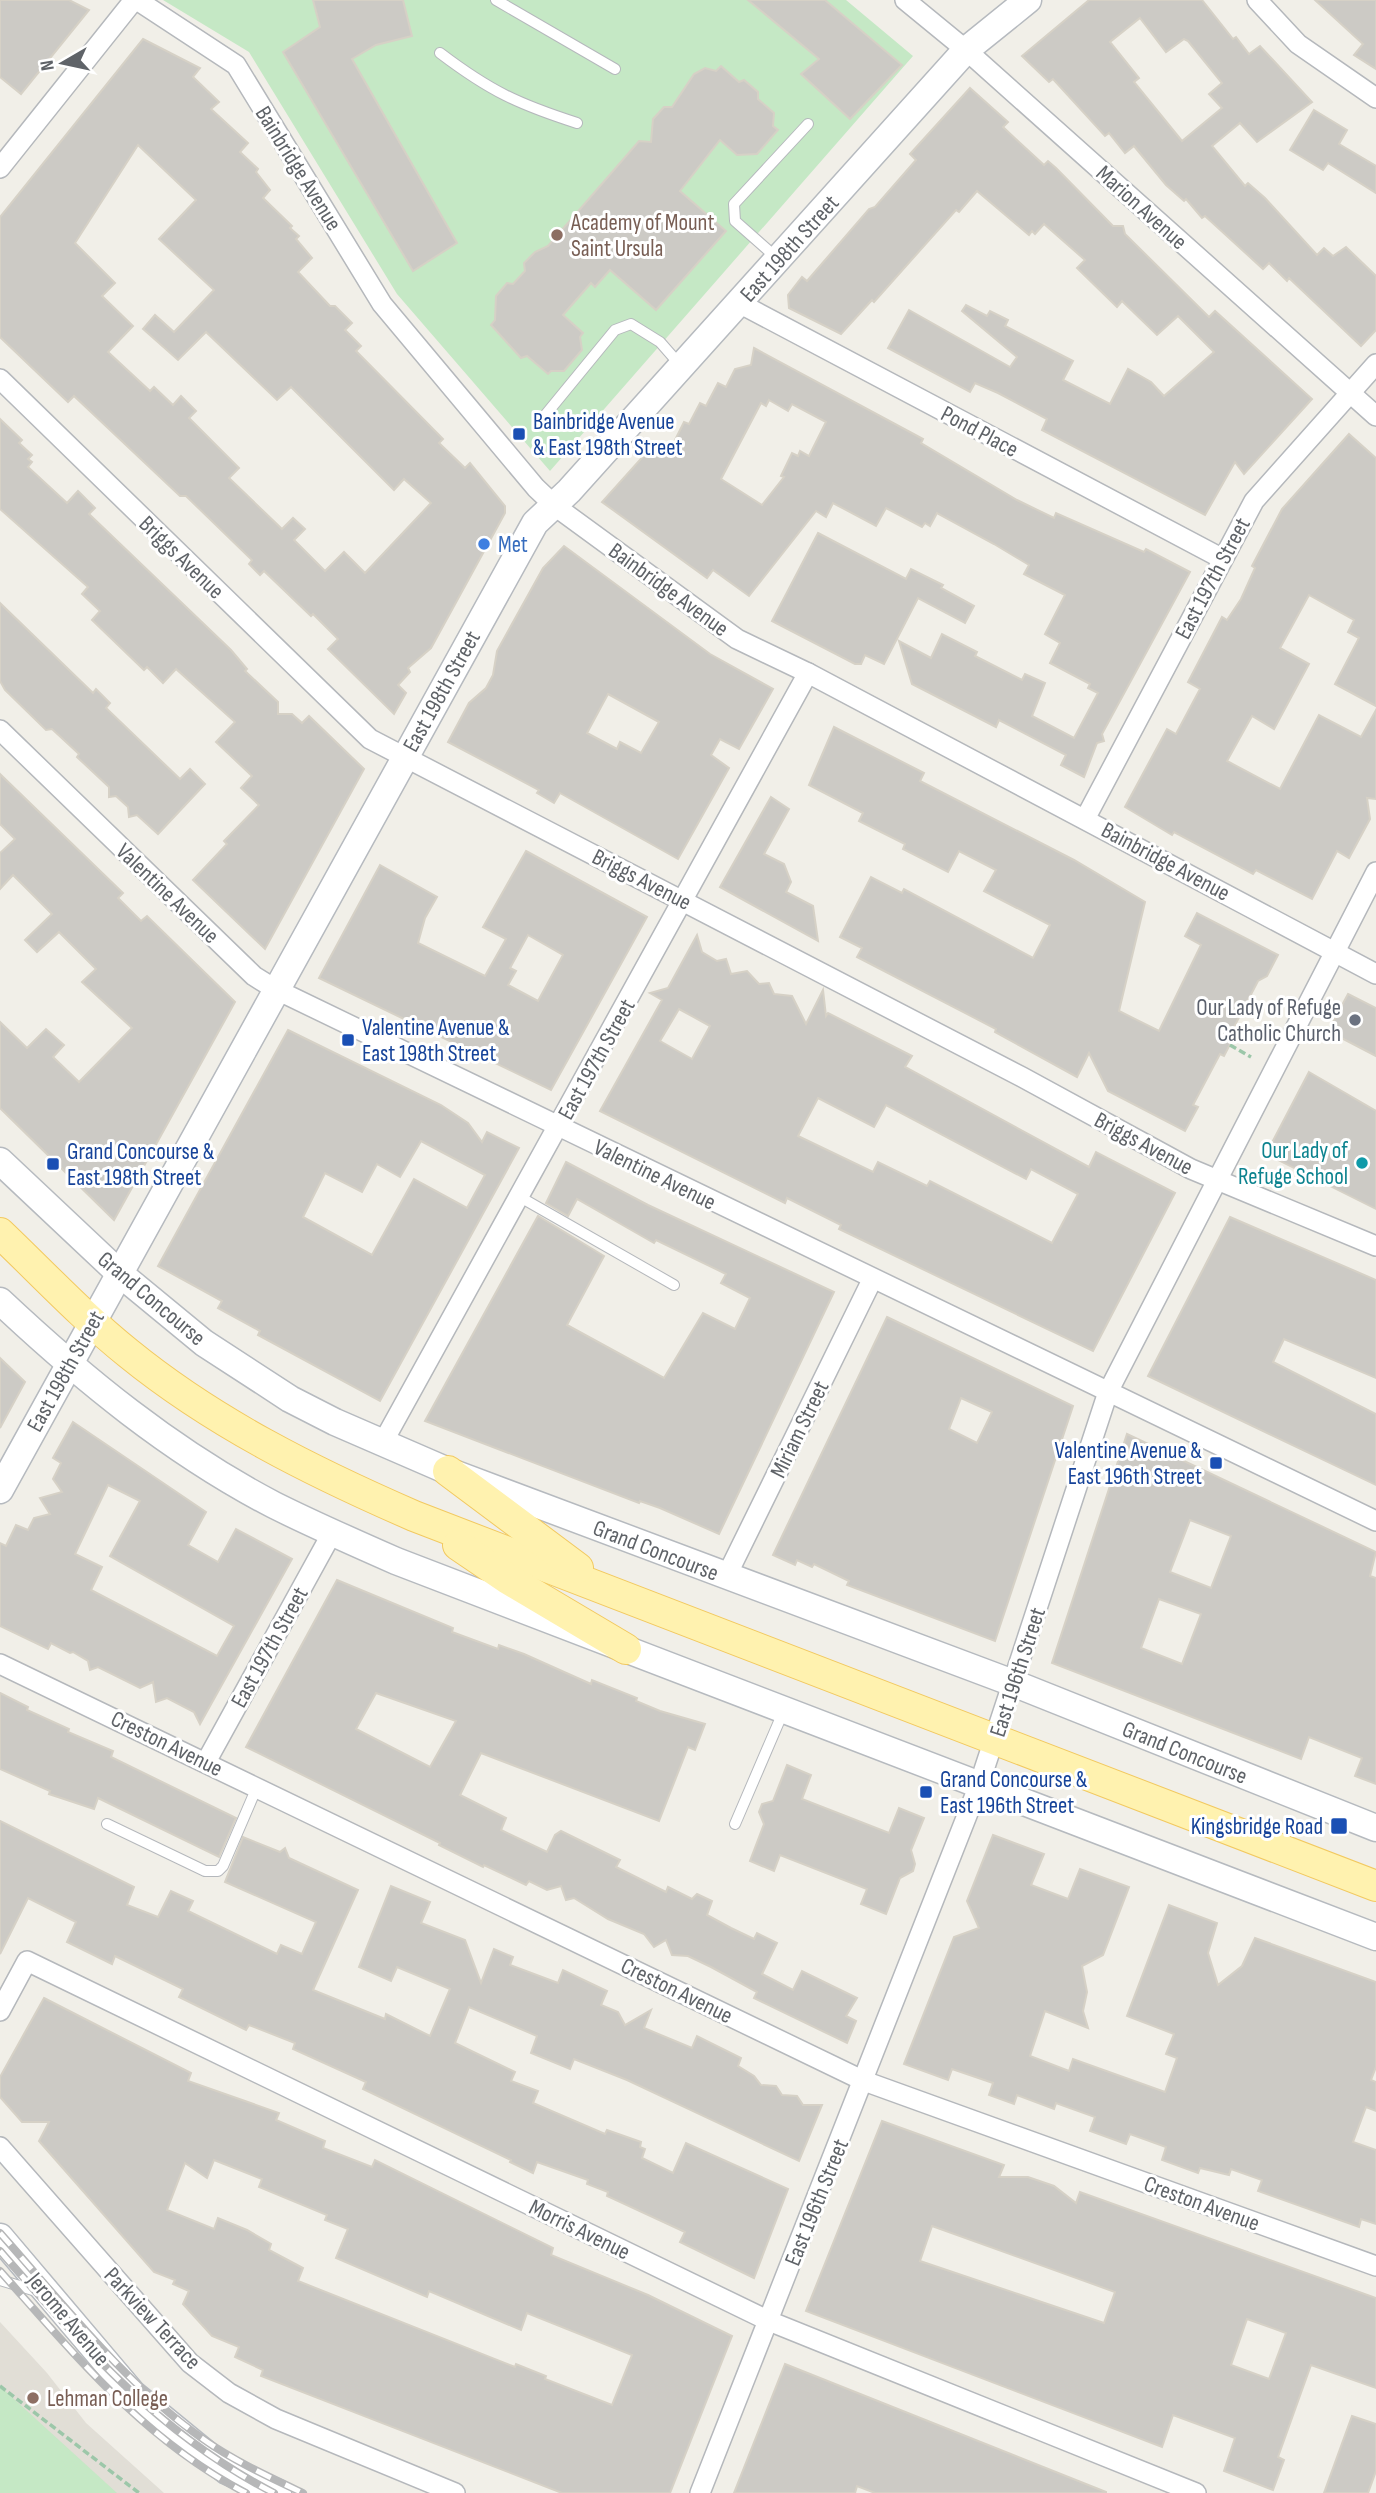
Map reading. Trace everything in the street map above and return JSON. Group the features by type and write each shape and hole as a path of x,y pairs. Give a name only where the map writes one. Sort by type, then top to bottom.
{"main road":[{"path":"0,1233 126,1352 203,1408 299,1462 414,1516 1376,1886"},
{"path":"448,1471 607,1590"},
{"path":"414,1516 508,1579 626,1649"},
{"path":"1276,1848 1376,1907"},
{"path":"1317,1864 1376,1875"}],"street":[{"path":"0,168 135,0"},
{"name":"Bainbridge Avenue","path":"135,0 236,65 382,304 536,488 555,506 737,639 808,673 1085,818 1376,974"},
{"name":"Marion Avenue","path":"905,0 966,50 1376,416"},
{"name":"East 198th Street","path":"0,1490 535,523 555,506 682,367 966,50 1028,0"},
{"path":"1257,0 1298,44 1376,98"},
{"name":"Pond Place","path":"739,303 1222,558"},
{"name":"East 197th Street","path":"1085,818 1254,501 1376,364"},
{"name":"Briggs Avenue","path":"0,379 370,739 1021,1077 1191,1170 1217,1178 1376,1246"},
{"name":"East 197th Street","path":"382,1444 808,673"},
{"name":"Valentine Avenue","path":"0,730 254,976 275,989 872,1280 1376,1521"},
{"name":"East 196th Street","path":"699,2493 979,1785 1108,1392 1376,872"},
{"name":"Grand Concourse","path":"0,1161 119,1273 171,1317 243,1370 290,1399 382,1444 726,1577 1013,1683 1376,1828"},
{"name":"Miriam Street","path":"726,1577 872,1280"},
{"path":"0,1301 69,1365 158,1433 272,1504 332,1533 396,1561 1376,1937"},
{"name":"East 197th Street","path":"206,1762 332,1533"},
{"name":"Creston Avenue","path":"0,1664 864,2081 1376,2266"},
{"name":"Morris Avenue","path":"0,2011 27,1961 769,2321 1196,2493"},
{"name":"Parkview Terrace","path":"0,2147 190,2363 229,2393 275,2419 455,2493"},
{"name":"Jerome Avenue","path":"0,2237 134,2395 227,2471 278,2493"}],"lane":[{"path":"496,0 615,69"},
{"path":"440,53 482,85 511,100 578,123"},
{"path":"778,260 735,221 734,204 808,124"},
{"path":"542,419 615,330 631,324 660,342 682,367"},
{"path":"520,1197 674,1285"},
{"path":"735,1824 784,1709"},
{"path":"107,1825 205,1871 218,1871 223,1866 257,1787"},
{"path":"0,2280 48,2295"}],"path":[{"path":"1230,1045 1251,1057"},
{"path":"0,2386 139,2493"}],"shaded area":[{"name":"Lehman College","path":"0,2322 47,2373 86,2423 164,2493 0,2493"}],"green space":[{"name":"Academy of Mount Saint Ursula","path":"163,0 846,0 913,56 550,471 397,294 249,52"},
{"path":"0,2388 3,2389 117,2493 0,2493"}],"building":[{"path":"0,0 69,0 89,10 21,94 0,77"},
{"path":"313,0 403,0 412,36 376,45 352,59 457,243 413,271 283,52 320,27"},
{"path":"748,0 825,0 902,65 850,119 801,74 819,59"},
{"path":"1089,0 1202,0 1233,39 1236,37 1249,54 1260,46 1312,102 1257,142 1240,123 1212,146 1245,186 1248,183 1265,198 1317,255 1324,248 1333,256 1346,247 1376,276 1376,330 1361,346 1289,278 1287,281 1269,263 1263,269 1205,216 1202,218 1186,199 1184,201 1166,185 1134,146 1125,153 1109,133 1105,136 1053,79 1049,82 1022,56","holes":["1140,18 1166,52 1184,39 1188,41 1222,83 1209,94 1222,108 1182,141 1134,82 1139,78 1110,42"]},
{"path":"1315,0 1376,0 1376,69 1354,55 1363,44"},
{"path":"143,39 200,68 193,77 219,102 211,109 248,143 240,152 258,169 256,172 270,190 263,198 292,226 290,228 299,236 296,239 312,258 298,272 330,306 335,306 352,323 345,330 361,346 356,351 443,439 439,443 465,468 470,463 505,506 505,513 431,648 408,668 410,672 398,685 406,693 394,714 328,649 338,639 313,614 311,616 264,571 260,575 249,564 252,560 186,496 180,496 74,396 68,402 0,337 0,217","holes":["138,145 196,200 159,239 214,290 174,332 155,315 143,329 178,360 206,332 277,400 291,387 394,490 404,479 431,503 365,573 344,552 325,571 294,540 305,529 293,518 282,529 229,478 239,468 189,418 196,411 181,396 173,405 154,387 150,391 108,352 133,326 102,296 115,283 75,243"]},
{"path":"721,66 739,82 744,80 758,92 758,99 774,113 773,126 778,130 757,154 737,155 720,140 680,191 726,231 656,310 610,270 595,287 591,283 563,315 583,333 580,337 582,350 564,371 551,371 548,374 527,356 521,358 491,325 495,320 496,296 507,283 513,284 525,271 524,263 535,252 548,246 639,141 651,142 653,119 664,107 672,107 694,74 705,68 716,71"},
{"path":"970,88 1008,122 1003,127 1044,165 1048,161 1056,168 1113,226 1123,226 1125,234 1209,317 1215,311 1312,399 1244,474 1235,462 1205,515 1042,430 1047,419 998,393 975,383 970,392 888,348 909,310 1010,367 1017,357 962,311 966,305 987,316 990,311 1008,320 1005,326 1073,361 1063,380 1110,404 1128,369 1151,382 1164,396 1214,352 1178,316 1157,335 1122,301 1117,307 1077,268 1085,260 1044,224 1035,234 1032,231 1029,235 977,191 959,212 956,210 874,302 872,300 841,334 789,308 788,295 802,277 807,281 869,209 875,207 916,160 910,154"},
{"path":"1314,110 1347,130 1339,144 1376,166 1376,193 1328,163 1323,170 1290,150"},
{"path":"754,348 923,439 921,443 1017,500 1054,518 1056,513 1144,552 1146,549 1190,572 1102,734 1104,741 1097,743 1084,777 1061,765 1066,755 999,720 996,727 912,684 899,641 931,658 942,634 977,652 975,656 1022,680 1025,674 1045,683 1032,716 1074,738 1098,693 1088,688 1090,684 1050,663 1060,643 1045,634 1065,595 1024,574 1029,565 994,544 937,513 930,526 925,523 922,527 886,508 876,526 833,503 826,517 816,511 749,596 713,570 707,578 602,502 656,442 670,450 684,422 689,424 700,403 706,406 718,383 726,387 735,369 751,365","holes":["769,400 788,411 792,404 826,422 809,456 800,451 798,456 792,453 781,476 784,477 762,505 721,479 761,403 766,406"]},
{"path":"0,419 22,440 19,443 32,455 28,459 32,462 28,467 67,503 78,491 95,508 89,514 231,650 247,669 245,671 278,702 278,714 292,714 302,723 309,716 364,769 265,949 193,880 227,844 224,841 259,805 241,788 252,776 216,742 235,722 176,669 163,683 147,667 144,670 92,620 100,611 82,594 88,587 0,509"},
{"path":"1349,434 1376,458 1376,706 1335,684 1359,638 1348,632 1354,620 1309,595 1280,648 1309,664 1274,729 1252,716 1227,761 1280,789 1319,715 1361,737 1376,710 1376,799 1367,798 1370,819 1349,858 1337,851 1312,899 1256,870 1253,874 1174,832 1172,835 1125,807 1167,729 1176,734 1200,689 1188,682 1222,617 1227,620 1241,599 1255,568 1252,566 1282,509"},
{"path":"818,533 906,579 911,569 943,585 941,588 974,606 965,623 918,598 884,664 865,655 861,664 855,664 772,621"},
{"path":"564,546 710,654 773,689 739,749 720,739 711,755 729,768 678,859 560,793 554,803 537,793 539,790 448,742 469,703 486,688 493,675 497,651 543,568","holes":["608,694 659,722 641,753 620,742 617,749 587,733"]},
{"path":"0,603 93,693 96,689 110,703 106,708 180,779 190,769 205,784 158,834 137,815 129,817 128,807 116,796 109,797 109,787 77,757 79,754 52,729 46,730 5,690 0,681"},
{"path":"834,727 924,773 920,781 1074,860 1145,902 1119,1011 1159,1031 1201,945 1185,936 1197,913 1278,955 1267,976 1258,981 1234,1027 1238,1029 1224,1056 1220,1054 1193,1105 1198,1107 1185,1131 1108,1091 1089,1053 1077,1077 995,1032 996,1029 857,957 862,948 840,937 871,877 902,893 904,889 1033,958 1050,925 984,891 996,870 959,851 948,872 903,849 905,844 859,821 863,813 809,785"},
{"path":"0,774 123,893 118,898 141,921 147,916 235,1002 114,1220 0,1108 0,1022 27,1048 46,1029 64,1045 53,1057 79,1082 132,1028 82,982 96,969 59,932 37,952 25,940 52,914 13,875 0,889 0,853 15,839 0,824"},
{"path":"771,797 789,809 764,854 784,864 791,882 786,892 813,906 818,941 720,887"},
{"path":"526,851 647,917 551,1090 319,978 380,865 437,897 425,918 418,943 485,976 506,939 483,927","holes":["528,935 563,955 538,1001 508,985 516,971 510,968"]},
{"path":"697,935 702,952 717,961 726,959 731,974 747,971 759,984 769,983 774,994 792,996 806,1024 823,990 826,1016 828,1013 912,1056 905,1067 1089,1167 1096,1152 1175,1193 1093,1351 839,1229 841,1225 787,1198 785,1203 600,1111 662,1000 650,993 668,988","holes":["679,1009 710,1026 692,1059 660,1041","818,1098 874,1127 886,1105 1026,1179 1031,1169 1078,1194 1052,1243 930,1181 927,1186 878,1162 873,1172 798,1136"]},
{"name":"Our Lady of Refuge Catholic Church","path":"1348,994 1376,1008 1376,1056 1328,1031"},
{"path":"288,1030 441,1105 468,1123 482,1142 487,1132 519,1148 380,1401 258,1335 260,1331 218,1308 222,1301 158,1266","holes":["421,1141 485,1175 467,1208 414,1179 372,1255 303,1217 325,1173 362,1192 377,1164 400,1177"]},
{"path":"1309,1072 1376,1111 1376,1209 1266,1154"},
{"path":"566,1162 648,1205 834,1292 719,1534 660,1508 640,1501 639,1503 425,1421 538,1216 604,1256 567,1325 664,1378 703,1313 735,1329 750,1298 721,1283 726,1274 656,1240 654,1243 577,1199 568,1216 546,1203"},
{"path":"1230,1217 1376,1280 1376,1378 1284,1339 1273,1362 1376,1414 1376,1485 1148,1376"},
{"path":"887,1317 1073,1406 995,1641 847,1585 849,1581 814,1564 812,1567 797,1560 795,1565 773,1555","holes":["961,1398 992,1412 977,1443 949,1429"]},
{"path":"0,1358 25,1382 0,1428"},
{"path":"73,1422 206,1512 188,1545 218,1562 236,1529 292,1559 200,1724 194,1712 167,1698 156,1702 153,1682 140,1688 98,1667 90,1670 88,1661 73,1652 51,1643 48,1649 0,1626 0,1543 6,1546 16,1525 28,1530 34,1518 50,1514 40,1498 62,1492 53,1479 61,1463 53,1458","holes":["108,1485 140,1501 110,1556 234,1626 217,1656 91,1590 102,1567 75,1554"]},
{"path":"1127,1434 1376,1552 1370,1576 1376,1578 1376,1784 1355,1776 1362,1758 1309,1737 1301,1759 1052,1663","holes":["1190,1520 1231,1536 1211,1588 1170,1572","1159,1599 1201,1614 1182,1664 1141,1648"]},
{"path":"337,1580 453,1628 452,1632 498,1649 499,1645 524,1654 591,1684 592,1680 637,1698 636,1701 660,1711 705,1724 695,1750 688,1747 659,1821 481,1753 460,1795 506,1818 501,1830 547,1852 555,1835 561,1831 620,1860 616,1867 666,1892 668,1887 692,1899 697,1894 712,1901 707,1915 754,1939 757,1933 777,1943 762,1974 793,1990 802,1971 857,1998 846,2016 856,2021 847,2043 754,1998 757,1992 711,1967 688,1956 672,1955 666,1940 654,1947 644,1934 608,1919 574,1898 566,1900 561,1886 547,1890 529,1881 526,1885 484,1865 483,1867 246,1747","holes":["376,1693 456,1721 430,1767 356,1729"]},
{"path":"0,1693 28,1707 27,1710 69,1729 68,1732 113,1751 111,1757 236,1818 219,1857 98,1798 94,1809 49,1794 50,1791 0,1769"},
{"path":"787,1765 811,1775 802,1799 889,1833 899,1808 924,1818 911,1850 915,1864 913,1871 900,1878 886,1914 861,1904 867,1889 780,1855 774,1871 750,1861 764,1824 759,1812 762,1804 773,1801"},
{"path":"0,1821 134,1887 127,1905 158,1917 171,1891 193,1901 188,1911 277,1954 281,1945 302,1954 316,1922 225,1882 243,1837 280,1852 285,1848 289,1858 358,1890 313,1990 385,2019 386,2014 430,2036 450,1989 397,1967 391,1981 359,1967 391,1886 430,1902 421,1923 465,1940 481,1983 494,1949 513,1957 510,1965 558,1983 563,1970 607,1991 601,2005 618,2012 625,2025 651,2010 644,2028 692,2048 697,2036 741,2058 738,2066 754,2076 761,2085 776,2086 782,2095 797,2096 803,2105 822,2105 799,2161 627,2080 574,2059 570,2069 531,2053 537,2036 469,2007 455,2043 515,2072 511,2081 538,2091 533,2103 605,2134 607,2130 641,2142 640,2147 645,2149 642,2158 673,2173 686,2143 788,2189 754,2278 680,2242 685,2232 607,2196 608,2192 587,2184 588,2180 537,2162 533,2173 363,2089 366,2082 293,2049 295,2043 249,2025 246,2030 179,1997 183,1989 115,1956 112,1964 67,1942 76,1922 28,1898 0,1954"},
{"path":"993,1835 1044,1854 1031,1885 1068,1899 1080,1869 1129,1887 1103,1955 1082,1966 1087,1992 1083,2011 1088,2028 1045,2011 1030,2056 1069,2071 1073,2059 1165,2092 1177,2058 1166,2054 1174,2034 1127,2016 1169,1905 1217,1923 1208,1953 1218,1985 1242,1966 1255,1938 1376,1982 1376,2067 1371,2080 1376,2082 1376,2111 1366,2107 1353,2142 1376,2150 1376,2224 1361,2219 1359,2227 1258,2191 1262,2180 1231,2169 1229,2175 1200,2168 1198,2173 1162,2160 1166,2147 1130,2134 1126,2144 1090,2131 1095,2117 1056,2103 1054,2109 1017,2095 1014,2104 989,2095 993,2083 952,2069 948,2080 904,2064 954,1937 979,1928 967,1901"},
{"path":"44,1998 191,2073 188,2081 279,2113 276,2120 325,2141 323,2148 372,2167 375,2160 553,2248 551,2255 648,2295 732,2336 670,2493 562,2493 261,2376 263,2370 235,2357 239,2347 212,2336 183,2304 189,2291 173,2284 175,2280 154,2272 39,2141 49,2122 22,2122 0,2097 0,2077","holes":["214,2160 262,2179 259,2187 327,2215 325,2220 348,2229 336,2258 427,2297 429,2291 521,2330 527,2313 632,2355 612,2405 545,2379 546,2376 516,2364 515,2367 298,2281 303,2268 269,2250 271,2244 247,2230 218,2218 214,2229 167,2210 185,2163 207,2178"]},
{"path":"882,2121 1004,2165 999,2177 1028,2177 1054,2186 1076,2203 1080,2192 1376,2298 1376,2388 1311,2365 1278,2457 1284,2460 1273,2490 1224,2471 1235,2438 1173,2415 1162,2447 806,2311","holes":["932,2226 1115,2292 1104,2323 920,2261","1247,2319 1286,2333 1269,2379 1231,2365"]},
{"path":"785,2364 1106,2493 875,2493 857,2486 855,2493 734,2493"},
{"path":"1352,2416 1376,2424 1376,2471 1368,2493 1324,2493"}],"railway":[{"path":"0,2233 96,2342 174,2417 227,2454 303,2493"},
{"path":"0,2251 125,2386 194,2444 274,2493"},
{"path":"0,2271 84,2364 143,2422 209,2472 246,2493"}],"place":[{"name":"Academy of Mount Saint Ursula","path":"557,235"},
{"name":"Bainbridge Avenue & East 198th Street","path":"519,434"},
{"name":"Met","path":"484,544"},
{"name":"Our Lady of Refuge Catholic Church","path":"1355,1020"},
{"name":"Valentine Avenue & East 198th Street","path":"348,1040"},
{"name":"Our Lady of Refuge School","path":"1362,1163"},
{"name":"Grand Concourse & East 198th Street","path":"53,1164"},
{"name":"Valentine Avenue & East 196th Street","path":"1216,1463"},
{"name":"Grand Concourse & East 196th Street","path":"926,1792"},
{"name":"Kingsbridge Road","path":"1339,1826"},
{"name":"Lehman College","path":"33,2398"}]}
